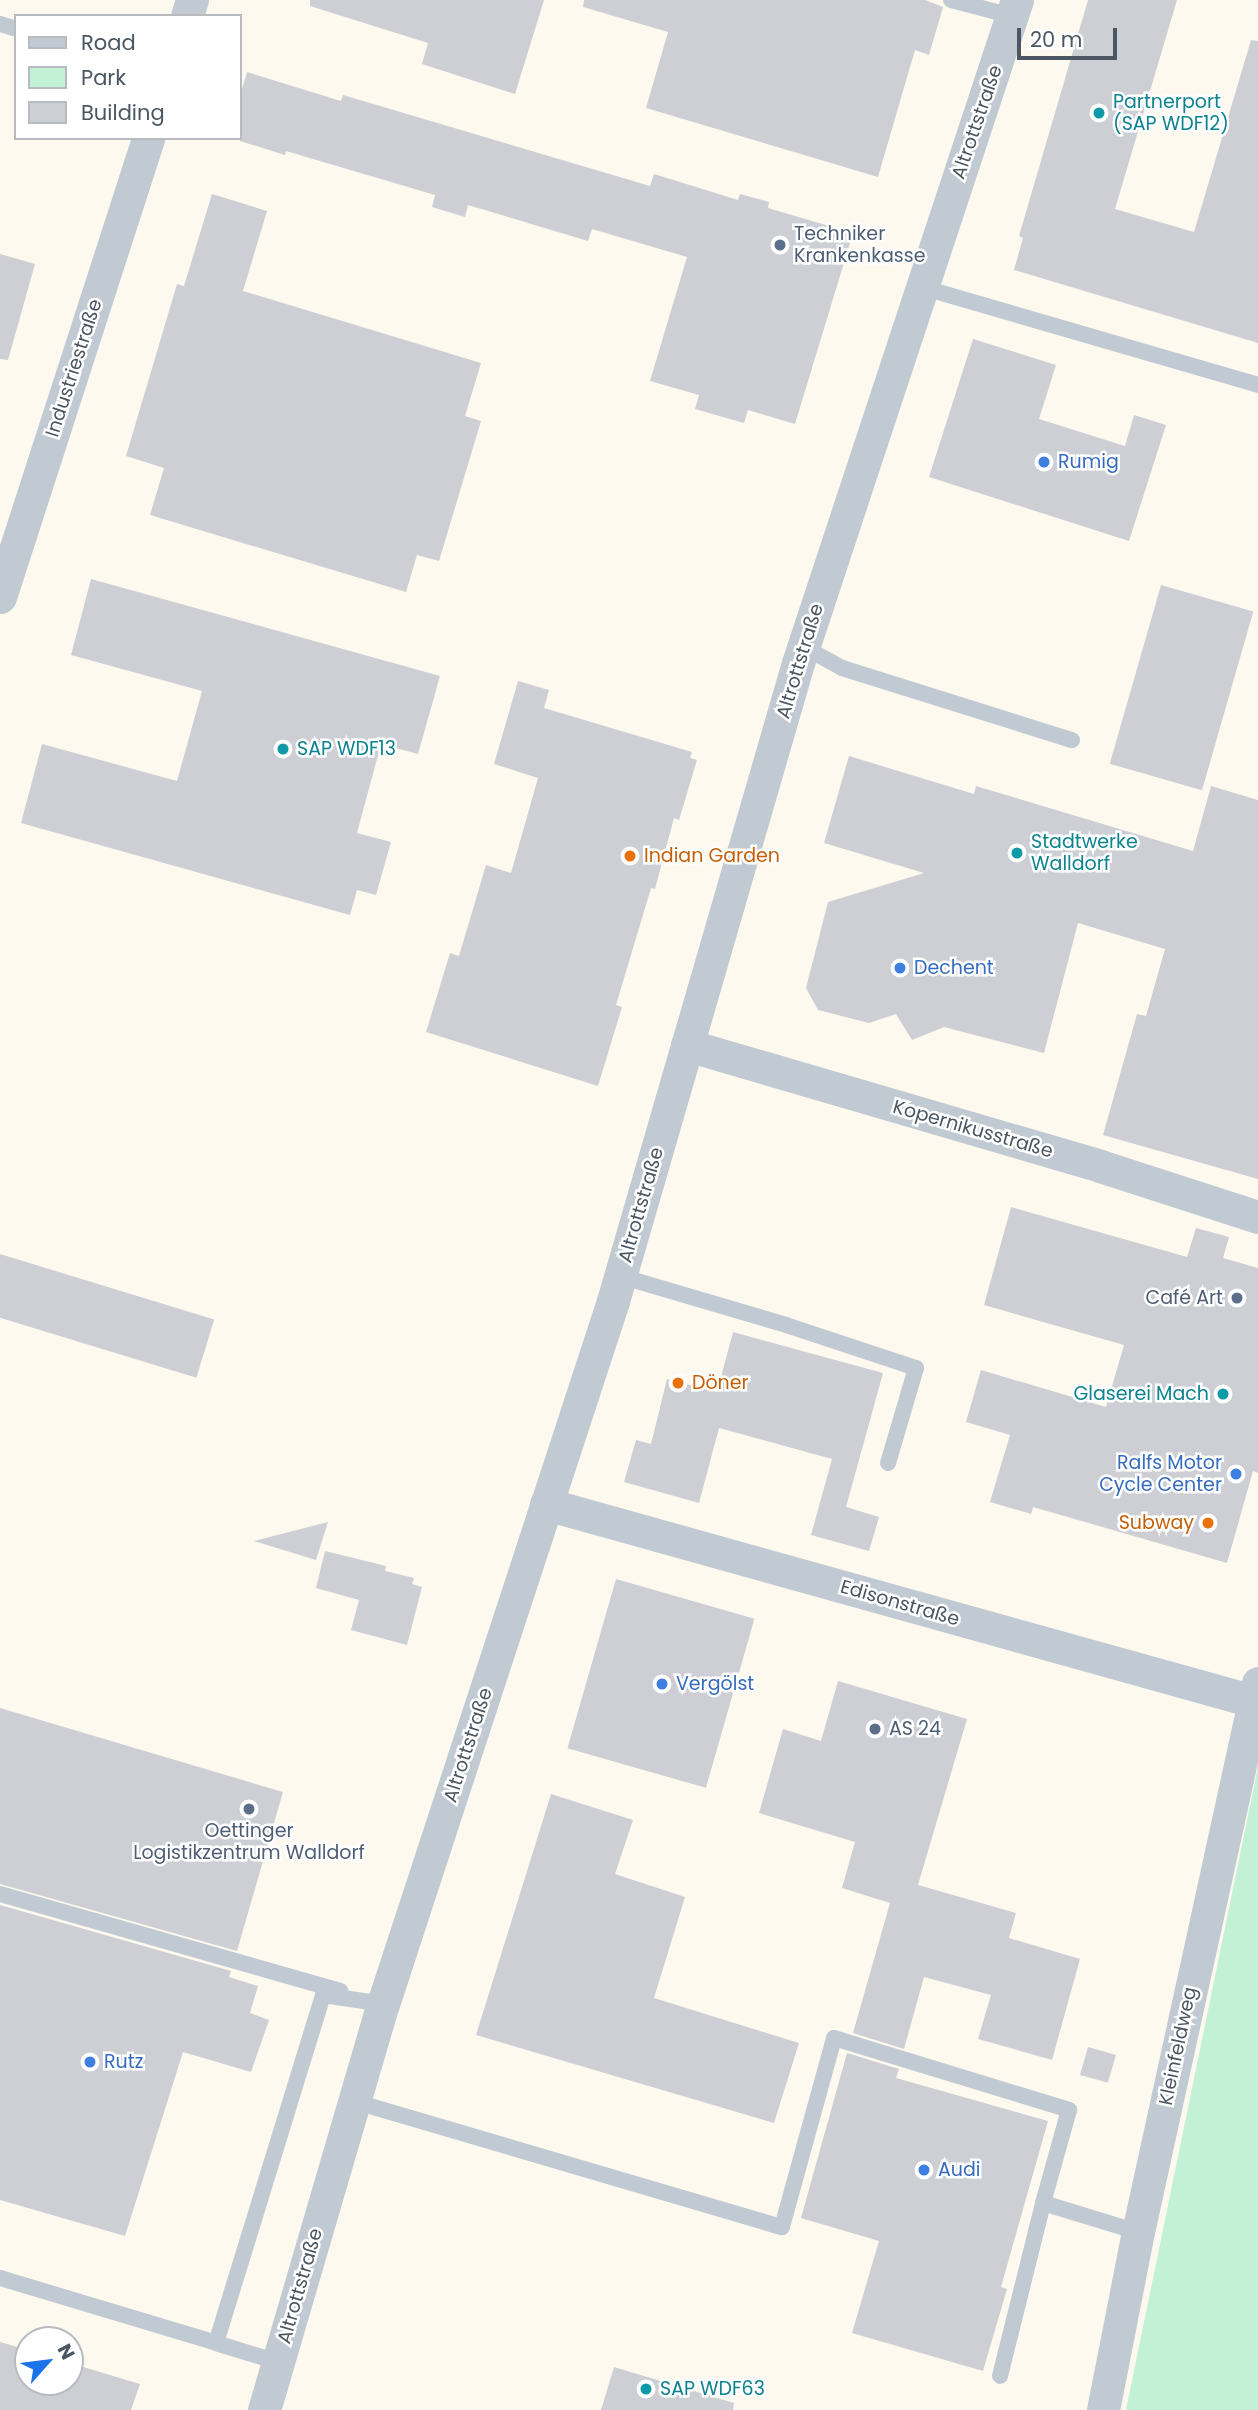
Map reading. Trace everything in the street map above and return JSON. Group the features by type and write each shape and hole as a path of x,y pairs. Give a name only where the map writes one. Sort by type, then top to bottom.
{"street":[{"name":"Altrottstraße","path":"264,2410 383,2004 620,1276 804,647 1015,8"},
{"name":"Industriestraße","path":"0,597 147,140"},
{"name":"Kopernikusstraße","path":"687,1045 1100,1166 1258,1217"},
{"name":"Edisonstraße","path":"546,1504 1255,1692"},
{"name":"Kleinfeldweg","path":"1103,2410 1138,2232 1255,1692"}],"lane":[{"path":"951,0 1015,8"},
{"path":"921,287 1258,385"},
{"path":"804,647 842,668 1072,740"},
{"path":"620,1276 786,1325 916,1368 888,1463"},
{"path":"0,1894 383,2004"},
{"path":"216,2343 323,1996 383,2004"},
{"path":"353,2101 782,2227 834,2038 1069,2110 1000,2376"},
{"path":"1043,2203 1138,2232"},
{"path":"0,2278 278,2362"}],"shaded area":[{"path":"0,0 1258,0 1258,1767 1126,2410 0,2410"}],"green space":[{"path":"1258,1767 1258,2410 1126,2410"}],"building":[{"path":"310,0 544,0 515,94 422,64 428,43 310,6"},
{"path":"584,0 925,0 943,7 929,55 915,50 878,177 646,108 668,32 583,7"},
{"name":"Partnerport (SAP WDF12)","path":"1088,0 1177,0 1115,209 1194,232 1251,40 1258,41 1258,343 1014,270 1023,238 1019,236"},
{"path":"247,72 341,101 343,95 650,186 654,174 738,200 740,194 769,202 768,208 853,233 795,424 748,410 744,423 695,409 699,395 650,381 687,257 592,229 588,241 468,205 465,217 432,207 435,195 286,151 285,155 240,141 242,89"},
{"path":"212,194 267,211 243,291 481,363 465,416 481,421 439,561 417,555 406,592 150,515 164,468 126,456 177,284 184,286"},
{"path":"0,254 35,264 8,360 0,359"},
{"name":"Rumig","path":"973,339 1056,365 1039,419 1125,446 1134,415 1166,425 1129,541 929,477"},
{"name":"SAP WDF13","path":"91,579 440,676 418,754 381,744 357,833 391,842 376,895 357,890 350,915 21,823 42,744 177,781 202,691 71,655"},
{"path":"1161,585 1253,611 1202,790 1110,764"},
{"path":"518,681 549,690 544,708 692,752 690,758 697,760 679,820 674,818 655,889 651,888 616,1005 622,1007 598,1086 426,1032 450,953 459,956 486,865 511,873 538,778 494,764"},
{"path":"849,756 974,794 976,786 1193,851 1211,786 1258,800 1258,1179 1103,1135 1137,1014 1146,1016 1165,949 1078,923 1044,1053 944,1027 912,1040 896,1014 869,1023 818,1010 806,988 828,902 924,873 824,843"},
{"path":"1011,1207 1187,1257 1196,1228 1229,1237 1223,1258 1258,1268 1258,1473 1253,1471 1227,1563 1033,1507 1031,1514 990,1502 1010,1435 966,1422 981,1370 1106,1407 1124,1345 984,1305"},
{"path":"0,1254 214,1319 196,1378 0,1318"},
{"path":"733,1332 883,1373 846,1507 879,1517 869,1551 811,1535 832,1459 719,1428 699,1503 624,1482 636,1440 651,1444 667,1379 717,1392"},
{"path":"328,1522 316,1560 254,1541"},
{"path":"325,1551 386,1566 385,1571 414,1578 412,1584 422,1587 407,1645 351,1630 359,1600 316,1588"},
{"name":"Vergölst","path":"616,1579 754,1619 706,1788 567,1748"},
{"path":"838,1681 967,1719 918,1885 1016,1913 1009,1938 1080,1959 1052,2060 978,2039 991,1995 924,1977 904,2049 853,2033 890,1903 842,1888 855,1842 759,1813 783,1729 821,1741"},
{"path":"0,1708 283,1792 237,1951 0,1884"},
{"path":"551,1794 633,1820 615,1874 685,1897 654,1998 799,2043 774,2123 476,2035"},
{"name":"Rutz","path":"0,1905 231,1971 229,1977 258,1986 250,2013 269,2020 251,2072 183,2052 125,2236 0,2200"},
{"path":"1088,2047 1116,2055 1108,2083 1080,2075"},
{"name":"Audi","path":"847,2053 899,2069 896,2078 1048,2121 1001,2287 1007,2289 983,2371 852,2333 879,2241 801,2218"},
{"path":"0,2342 14,2346 14,2396 84,2396 84,2367 140,2384 131,2410 0,2410"},
{"name":"SAP WDF63","path":"614,2367 734,2403 733,2410 601,2410"}],"place":[{"name":"Partnerport (SAP WDF12)","path":"1099,113"},
{"name":"Techniker Krankenkasse","path":"780,245"},
{"name":"Rumig","path":"1044,462"},
{"name":"SAP WDF13","path":"283,749"},
{"name":"Stadtwerke Walldorf","path":"1017,853"},
{"name":"Indian Garden","path":"630,856"},
{"name":"Dechent","path":"900,968"},
{"name":"Café Art","path":"1237,1298"},
{"name":"Döner","path":"678,1383"},
{"name":"Glaserei Mach","path":"1223,1394"},
{"name":"Ralfs Motor Cycle Center","path":"1236,1474"},
{"name":"Subway","path":"1208,1523"},
{"name":"Vergölst","path":"662,1684"},
{"name":"AS 24","path":"875,1729"},
{"name":"Oettinger Logistikzentrum Walldorf","path":"249,1809"},
{"name":"Rutz","path":"90,2062"},
{"name":"Audi","path":"924,2170"},
{"name":"SAP WDF63","path":"646,2389"}]}
